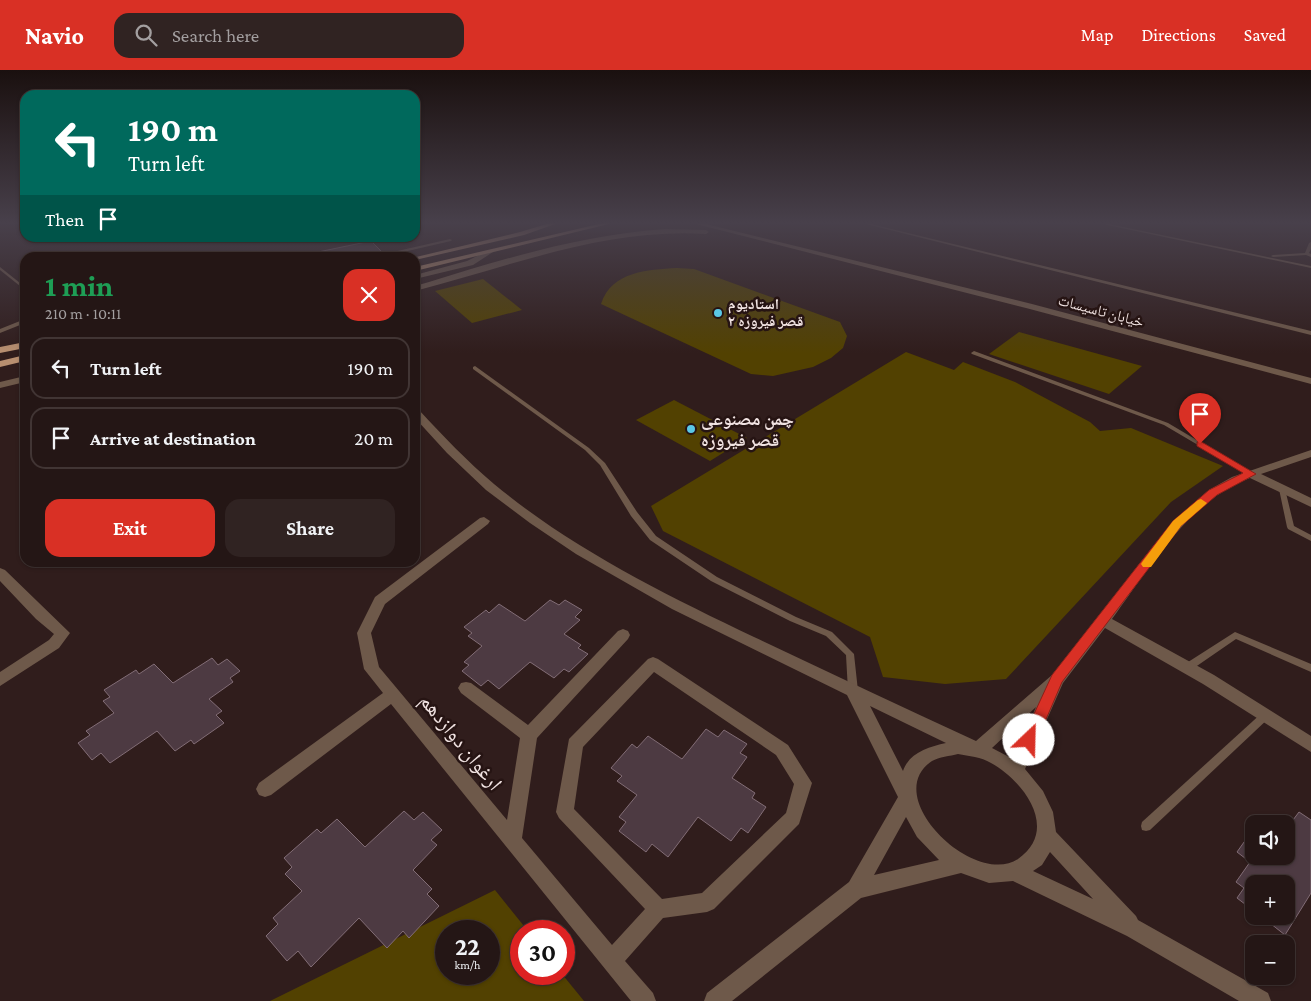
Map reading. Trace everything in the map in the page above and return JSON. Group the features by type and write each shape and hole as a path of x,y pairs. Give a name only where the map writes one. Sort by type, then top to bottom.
{"main road":[{"path":"0,350 20,346"},
{"path":"0,364 20,359"}],"street":[{"path":"420,276 456,266"},
{"path":"420,288 494,266"},
{"name":"خیابان تاسیسات","path":"867,266 1030,306 1311,382"},
{"path":"0,385 20,380"},
{"path":"420,417 456,457 498,493 599,562 681,609 997,758 1016,770 1030,785 1041,802 1046,819 1047,836 1042,852 1031,864 1015,872 998,874 980,871 961,864 940,851 924,834 912,816 907,797 853,691"},
{"path":"978,750 1057,679 1177,524 1213,493 1236,479 1284,464 1311,453"},
{"path":"1284,464 1311,459"},
{"path":"1251,474 1311,503"},
{"name":"ارغوان دوازدهم","path":"484,521 380,601 364,633 372,669 645,1001"},
{"path":"0,573 41,615 63,633 54,644 0,680"},
{"path":"1102,620 1188,667 1267,714 1311,745"},
{"path":"513,840 528,735 623,635"},
{"path":"612,960 658,909 707,902 793,818 803,783 782,750 653,663 574,744 565,812 658,909"},
{"path":"1016,770 1057,679"},
{"path":"466,688 528,735"},
{"path":"265,789 393,694"},
{"path":"715,1001 856,889 907,797 908,780 915,765 926,755 941,748 958,747 978,750"},
{"path":"1047,836 1134,929"},
{"path":"856,889 961,864"},
{"path":"1015,872 1134,929 1260,1001"}],"lane":[{"path":"1047,266 1311,333"},
{"path":"0,268 20,285"},
{"path":"0,331 20,323"},
{"path":"974,353 1166,424 1251,474"},
{"path":"475,368 587,449 603,464 634,514 653,538 714,579 793,619 829,634 850,654 853,691"},
{"path":"1282,489 1291,527 1311,538"},
{"path":"1188,667 1235,635 1311,668"},
{"path":"1146,826 1267,714"}],"shaded area":[{"name":"استادیوم قصر فیروزه ۲","path":"677,268 694,269 840,322 847,336 843,348 831,358 813,367 773,376 751,374 601,304 606,293 613,285 632,274"},
{"path":"483,279 522,310 472,323 435,291"},
{"path":"1019,332 1142,366 1109,394 989,354"},
{"path":"906,352 954,370 963,362 1015,382 1090,422 1100,431 1131,428 1223,466 1171,502 1006,679 945,684 883,677 870,637 663,531 651,506"},
{"name":"چمن مصنوعی قصر فیروزه","path":"674,400 747,438 710,461 636,420"},
{"path":"495,890 519,920 510,920 510,985 571,985 584,1001 270,1001"}],"building":[{"path":"550,600 559,605 565,600 582,610 575,617 580,620 564,634 581,645 578,648 588,654 569,672 564,669 554,678 530,662 499,689 488,680 481,686 462,671 469,665 464,662 482,646 468,636 472,633 464,627 486,610 489,613 499,604 525,621"},
{"path":"212,658 218,665 227,659 240,671 230,678 233,682 209,699 222,711 216,715 224,723 194,744 191,740 175,751 157,731 110,763 101,753 92,760 78,743 90,735 86,731 114,713 103,701 110,697 104,690 136,670 139,674 154,664 173,683"},
{"path":"706,729 718,737 724,730 747,744 740,753 747,757 732,778 755,793 752,798 766,807 748,833 741,828 731,841 698,817 668,857 652,844 646,852 619,831 626,822 619,817 637,795 617,781 622,776 611,768 632,744 637,748 648,736 682,759"},
{"path":"404,811 414,820 423,812 442,830 431,840 437,845 413,870 432,889 427,894 439,906 409,938 403,931 387,948 359,918 311,967 298,951 287,961 266,936 278,924 273,918 302,891 285,874 292,867 284,858 317,829 321,833 337,819 365,847"},
{"path":"1299,812 1311,820 1311,893 1295,919 1295,875 1245,875 1245,904 1237,898 1244,888 1236,882 1248,865 1295,865 1295,817"},
{"path":"1245,841 1245,858 1237,852"},
{"path":"1272,925 1291,925 1285,935"}],"slow traffic":[{"path":"1147,564 1177,524 1201,503"}],"place":[{"name":"استادیوم قصر فیروزه ۲","path":"718,313"},
{"name":"چمن مصنوعی قصر فیروزه","path":"691,429"}],"route":[{"path":"1029,740 1057,679 1177,524 1213,493 1236,479 1251,474 1200,444"}]}
